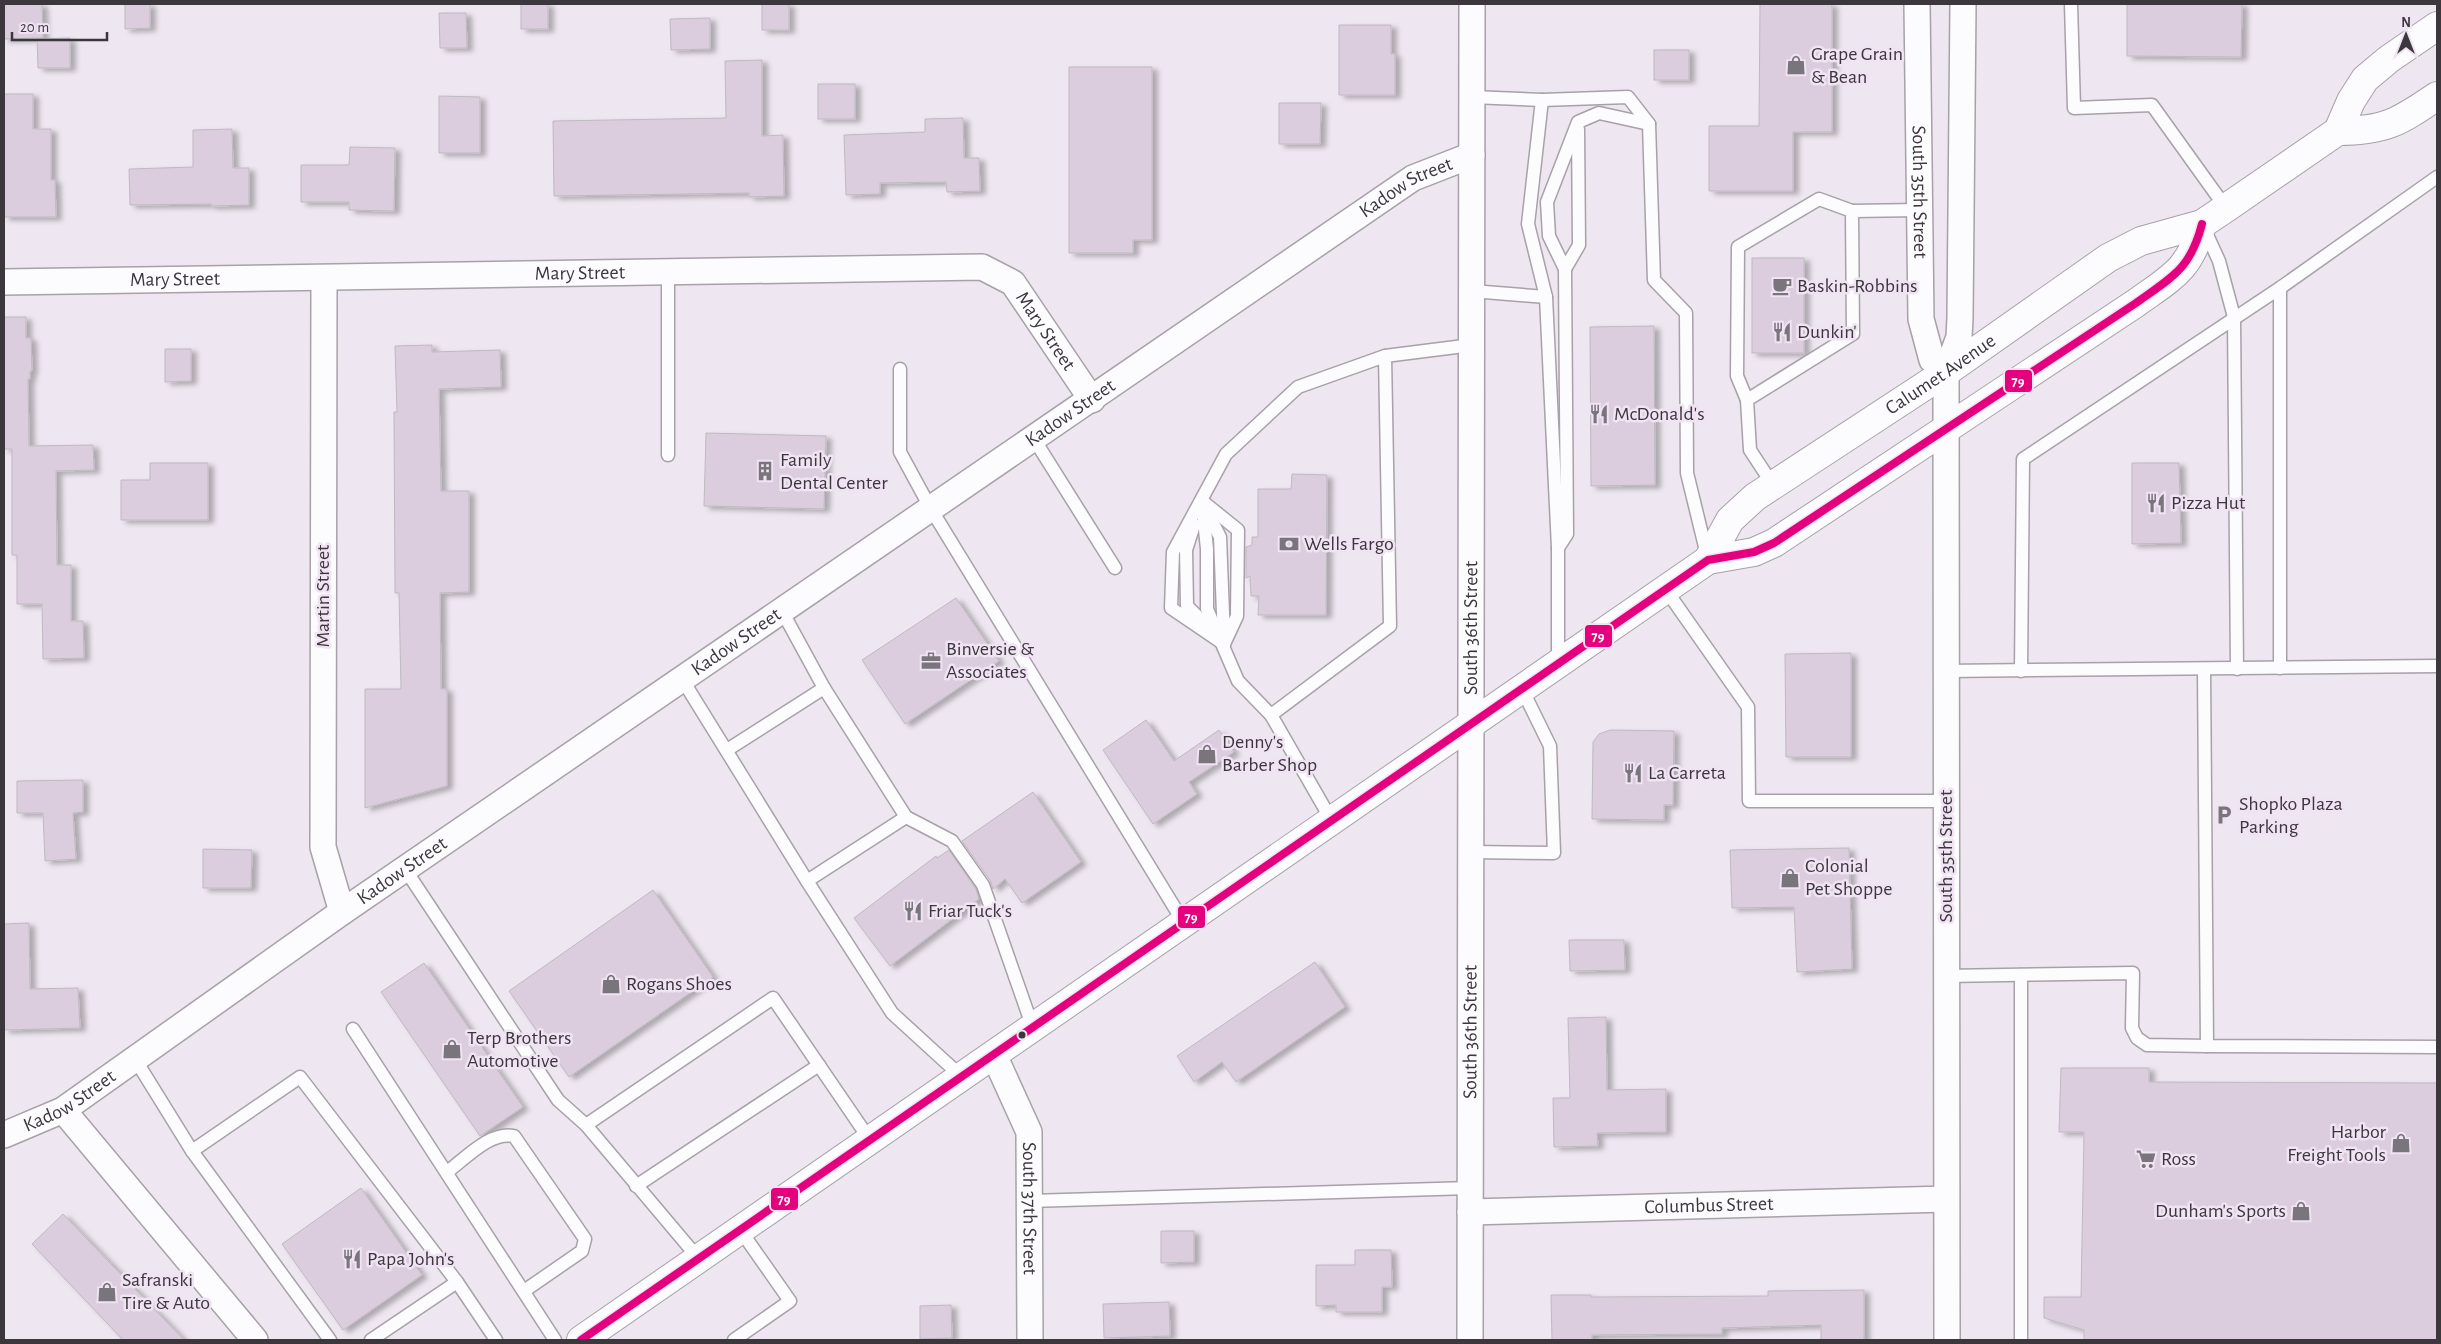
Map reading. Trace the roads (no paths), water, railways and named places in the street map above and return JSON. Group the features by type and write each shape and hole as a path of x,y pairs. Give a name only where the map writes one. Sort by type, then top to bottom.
{"main road":[{"path":"2437,26 2388,59 2365,79 2351,101 2338,130 2372,130 2390,125 2410,115 2437,96"},
{"name":"Calumet Avenue","path":"581,1340 700,1260 870,1140 1708,560 1730,520 1745,504 1946,372 2119,251 2158,235 2202,224 2338,130"},
{"name":"Calumet Avenue","path":"1708,560 1749,554 1774,543 1946,431 2173,276 2193,253 2202,224"}],"street":[{"name":"South 36th Street","path":"1470,1340 1472,4"},
{"name":"South 35th Street","path":"1917,4 1921,319 1932,360 1946,372"},
{"name":"South 35th Street","path":"1946,1340 1946,372 1959,338 1960,318 1963,4"},
{"name":"Kadow Street","path":"4,1135 63,1110 404,869 1092,400 1413,178 1472,155"},
{"name":"Mary Street","path":"4,282 982,267 1013,283 1092,400"},
{"name":"Martin Street","path":"324,278 323,847 342,912"},
{"name":"South 37th Street","path":"994,1055 1029,1132 1030,1340"},
{"path":"63,1110 254,1340"},
{"name":"Columbus Street","path":"1470,1200 1946,1200"}],"lane":[{"path":"2071,4 2074,108 2152,105 2226,208"},
{"path":"1472,97 1542,100 1628,97 1649,124 1654,280 1686,313 1687,473 1708,560"},
{"path":"1542,100 1528,224 1546,297 1558,548 1558,664"},
{"path":"1558,548 1567,534 1565,269 1548,236 1547,202 1578,122 1599,113 1649,124"},
{"path":"1565,269 1579,245 1578,122"},
{"path":"2022,671 2023,459 2280,288 2437,177"},
{"path":"1773,485 1750,450 1747,400 1737,376 1738,247 1819,199 1852,211 1919,210"},
{"path":"1747,400 1853,334 1852,211"},
{"path":"2202,224 2219,261 2234,317 2237,669"},
{"path":"668,272 668,455"},
{"path":"2280,288 2280,668"},
{"path":"1472,291 1546,297"},
{"path":"1224,644 1171,608 1173,552 1226,454 1298,388 1385,356 1472,345"},
{"path":"1271,715 1390,626 1385,356"},
{"path":"900,368 900,452 931,509 1184,923"},
{"path":"1034,438 1115,568"},
{"path":"1202,501 1207,549 1207,609 1224,644 1238,681 1271,715 1332,821"},
{"path":"1202,501 1238,530 1236,616 1224,644"},
{"path":"1666,590 1748,707 1749,801 1946,801"},
{"path":"782,611 824,688 906,817 952,841 983,885 1034,1028"},
{"path":"1946,671 2437,666"},
{"path":"2204,669 2208,1046"},
{"path":"682,679 807,881 892,1012 962,1077"},
{"path":"727,750 824,688"},
{"path":"1472,852 1554,854 1550,746 1522,689"},
{"path":"807,881 906,817"},
{"path":"404,869 558,1100 586,1125 700,1260"},
{"path":"1946,976 2133,973 2132,1028 2137,1038 2147,1045 2437,1047"},
{"path":"2021,1340 2022,975"},
{"path":"586,1125 773,998 870,1140"},
{"path":"353,1029 555,1340"},
{"path":"135,1059 192,1151 330,1340"},
{"path":"636,1186 819,1065"},
{"path":"192,1151 300,1077 457,1282 496,1340"},
{"path":"447,1172 493,1138 504,1134 514,1136 585,1240 582,1251 524,1290"},
{"path":"1030,1200 1470,1200"},
{"path":"734,1340 790,1300 741,1230"},
{"path":"371,1340 457,1282"}],"place":[{"name":"Grape Grain & Bean","path":"1796,65"},
{"name":"Baskin-Robbins","path":"1782,286"},
{"name":"Dunkin'","path":"1782,332"},
{"name":"McDonald's","path":"1599,414"},
{"name":"Family Dental Center","path":"765,471"},
{"name":"Pizza Hut","path":"2156,503"},
{"name":"Wells Fargo","path":"1289,544"},
{"name":"Binversie & Associates","path":"931,661"},
{"name":"Denny's Barber Shop","path":"1207,754"},
{"name":"La Carreta","path":"1633,773"},
{"name":"Shopko Plaza Parking","path":"2224,815"},
{"name":"Colonial Pet Shoppe","path":"1790,878"},
{"name":"Friar Tuck's","path":"913,911"},
{"name":"Rogans Shoes","path":"611,984"},
{"name":"Terp Brothers Automotive","path":"452,1049"},
{"name":"Harbor Freight Tools","path":"2401,1143"},
{"name":"Ross","path":"2146,1159"},
{"name":"Dunham's Sports","path":"2301,1211"},
{"name":"Papa John's","path":"352,1259"},
{"name":"Safranski Tire & Auto","path":"107,1292"}]}
